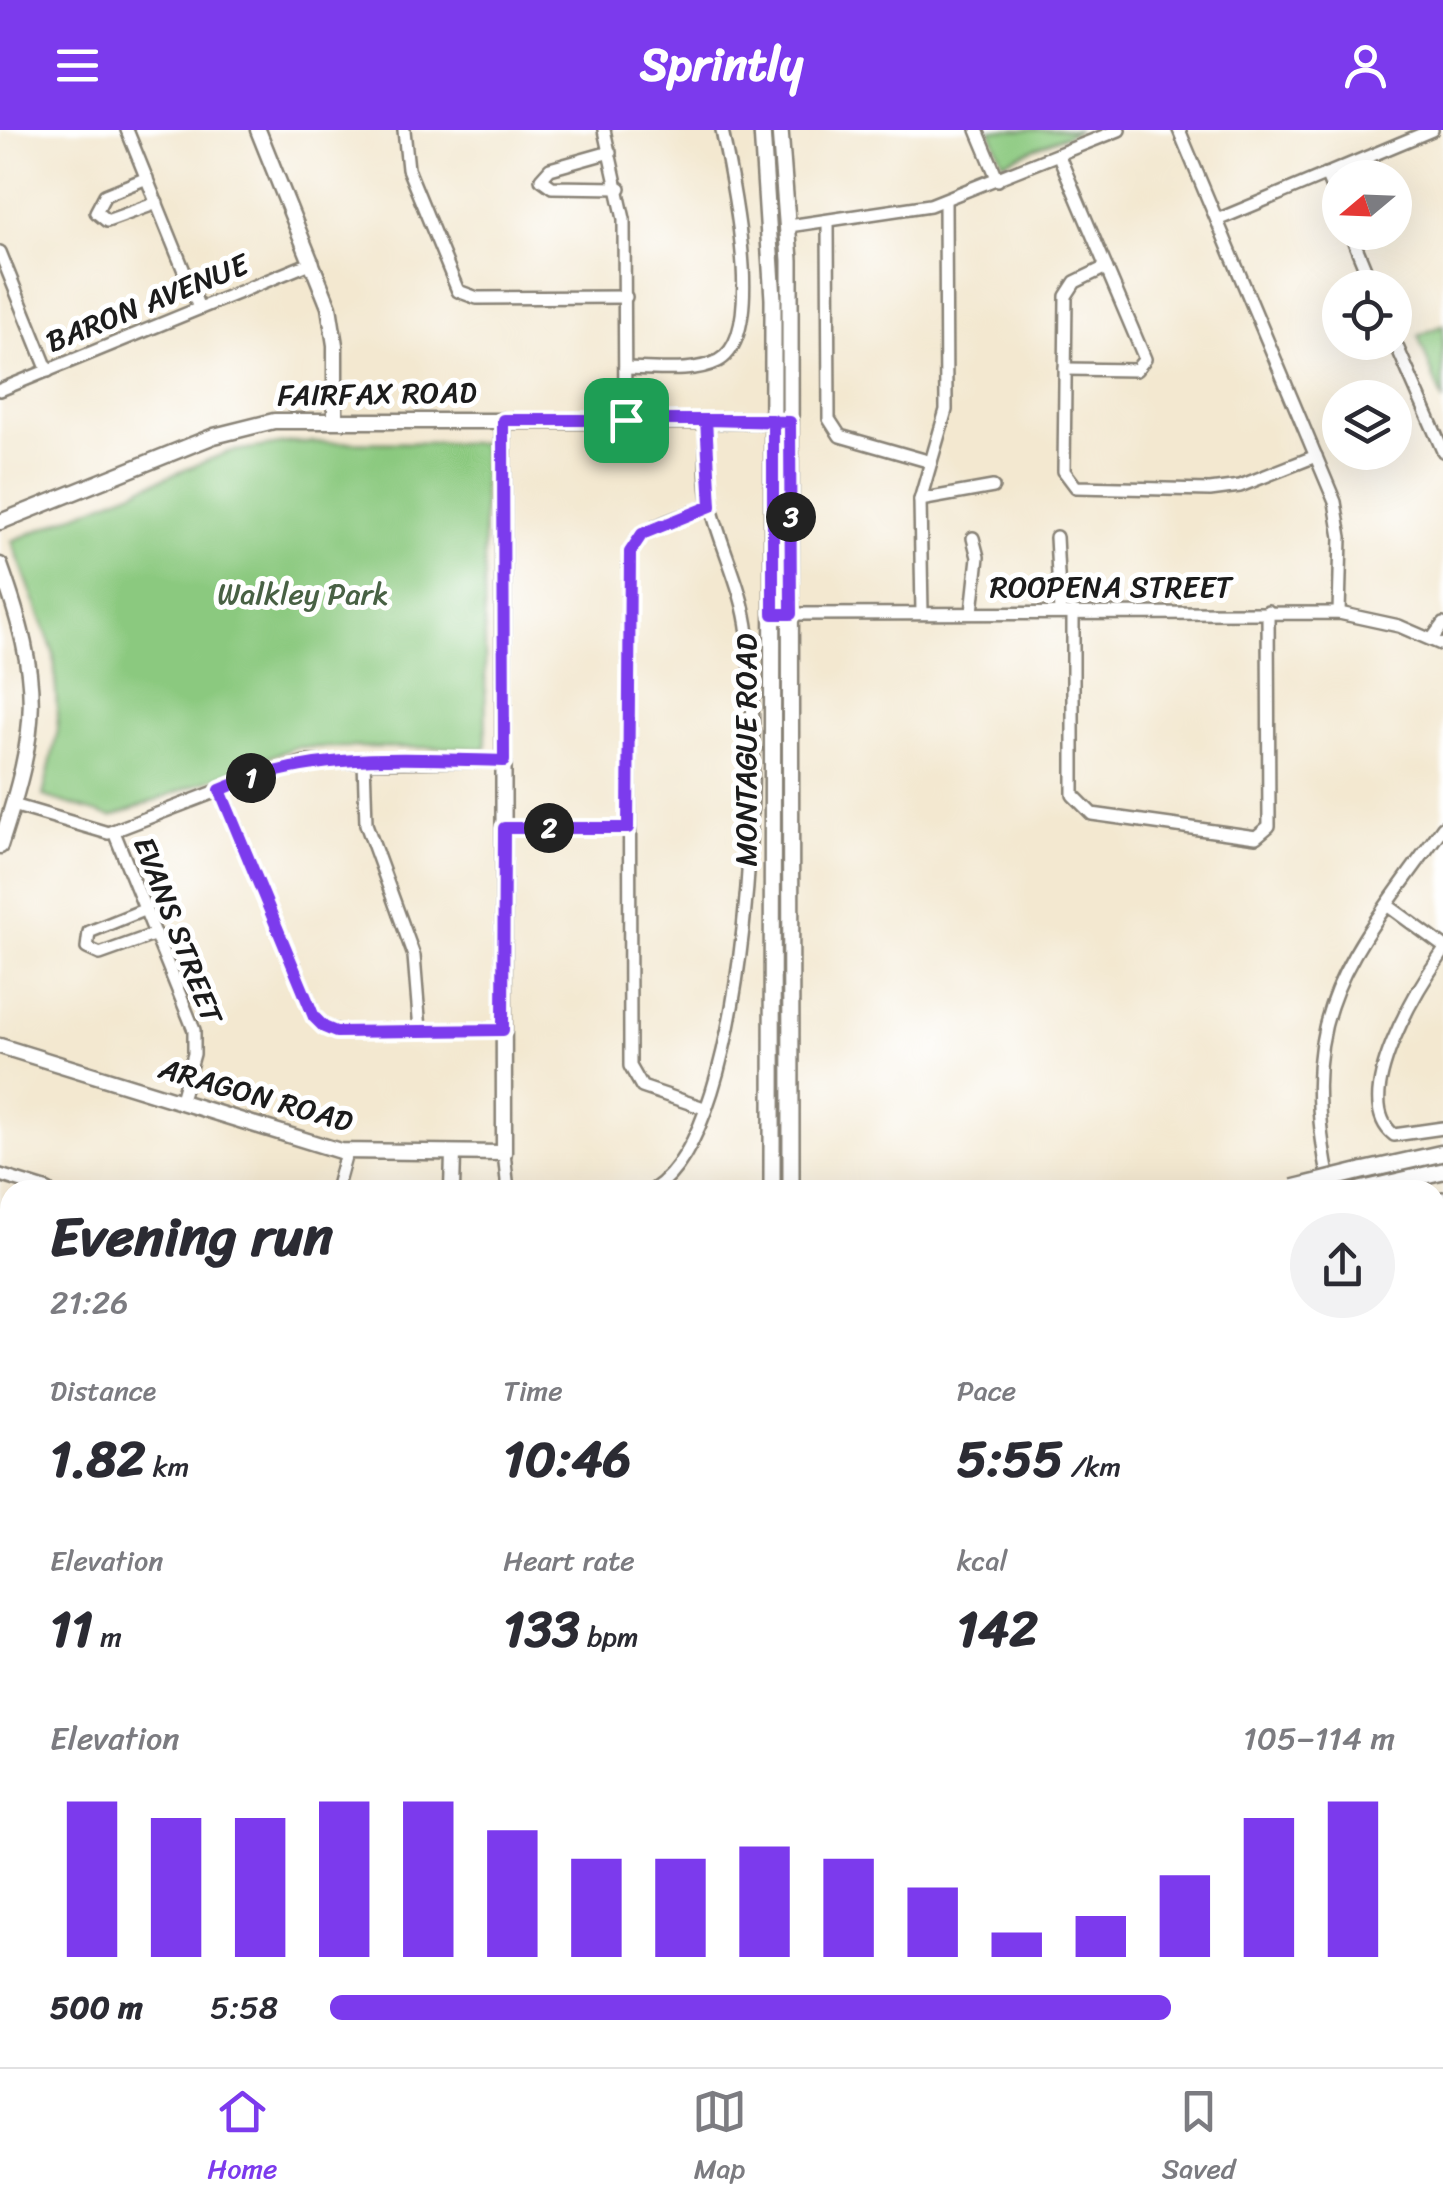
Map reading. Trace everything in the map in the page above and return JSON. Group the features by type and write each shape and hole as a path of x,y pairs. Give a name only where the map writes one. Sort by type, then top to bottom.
{"main road":[{"name":"MONTAGUE ROAD","path":"762,130 780,227 790,422 791,1180"},
{"name":"MONTAGUE ROAD","path":"772,1180 773,420 780,130"},
{"path":"773,420 790,422"},
{"path":"1327,1180 1443,1154"},
{"path":"1405,1180 1443,1171"}],"street":[{"path":"127,130 199,308"},
{"path":"258,130 313,262 334,328 335,419"},
{"path":"404,130 408,169 458,291 478,298 626,297"},
{"path":"604,130 620,188 626,297 626,420"},
{"path":"626,368 708,365 726,356 740,336 744,322 740,254 722,130"},
{"path":"977,130 998,180"},
{"path":"780,227 945,200 1119,130"},
{"path":"1180,130 1335,502 1341,537 1339,613"},
{"path":"1360,160 1432,130"},
{"path":"610,152 550,169 541,179 552,187 620,188"},
{"path":"1059,156 1145,359 1136,370 1065,369"},
{"path":"1217,220 1322,176"},
{"path":"147,178 105,196 98,202 96,212 108,221 156,203"},
{"path":"922,612 920,500 946,410 945,200"},
{"path":"828,221 829,419 840,436 931,462"},
{"path":"0,252 48,371"},
{"name":"BARON AVENUE","path":"0,390 313,262"},
{"path":"1106,267 1075,282 1066,296 1064,471 1076,487 1225,488 1316,456"},
{"path":"1403,360 1443,451"},
{"path":"503,420 503,1030 507,1180"},
{"path":"663,1180 682,1161 726,1044 738,994 749,840 749,644 739,586 711,506 706,420"},
{"name":"FAIRFAX ROAD","path":"0,522 229,430 274,421 773,420"},
{"path":"920,500 993,487"},
{"path":"704,1108 642,1087 631,1071 630,552 642,534 711,506"},
{"path":"1056,537 1066,612 1073,795 1078,805 1092,814 1256,837 1269,826 1268,611"},
{"path":"972,612 978,556 974,538"},
{"path":"0,565 26,643 32,676 29,744 0,846"},
{"name":"ROOPENA STREET","path":"773,614 1339,613 1438,642"},
{"path":"1438,642 1443,624"},
{"path":"14,805 114,832 290,765 364,760 504,761"},
{"path":"364,760 366,824 416,965 420,1030"},
{"path":"220,790 319,1023 336,1032 503,1030"},
{"path":"1329,1180 1316,1108 1320,1047 1346,965 1443,827"},
{"path":"504,828 628,828"},
{"name":"EVANS STREET","path":"114,832 195,1034 180,1103"},
{"path":"1387,904 1443,949 1414,992 1396,1029 1382,1094 1384,1123 1394,1135 1443,1128"},
{"path":"146,909 88,932 87,948 100,954 156,934"},
{"name":"ARAGON ROAD","path":"0,1046 346,1153 504,1153"},
{"path":"339,1180 346,1153"},
{"path":"452,1180 453,1153"}],"green space":[{"path":"990,130 1079,130 1003,162"},
{"path":"1443,325 1443,402 1418,336"},
{"name":"Walkley Park","path":"293,442 483,443 486,748 296,747 111,817 43,796 58,729 54,654 12,541 228,452"}],"route":[{"path":"626,420 503,420 504,761 321,760 290,765 220,790 314,1017 324,1027 336,1032 503,1030 504,828 628,828 630,552 642,534 711,506 706,420 773,420 790,422 791,614 773,614 773,420 764,420 706,420 626,420"}]}
